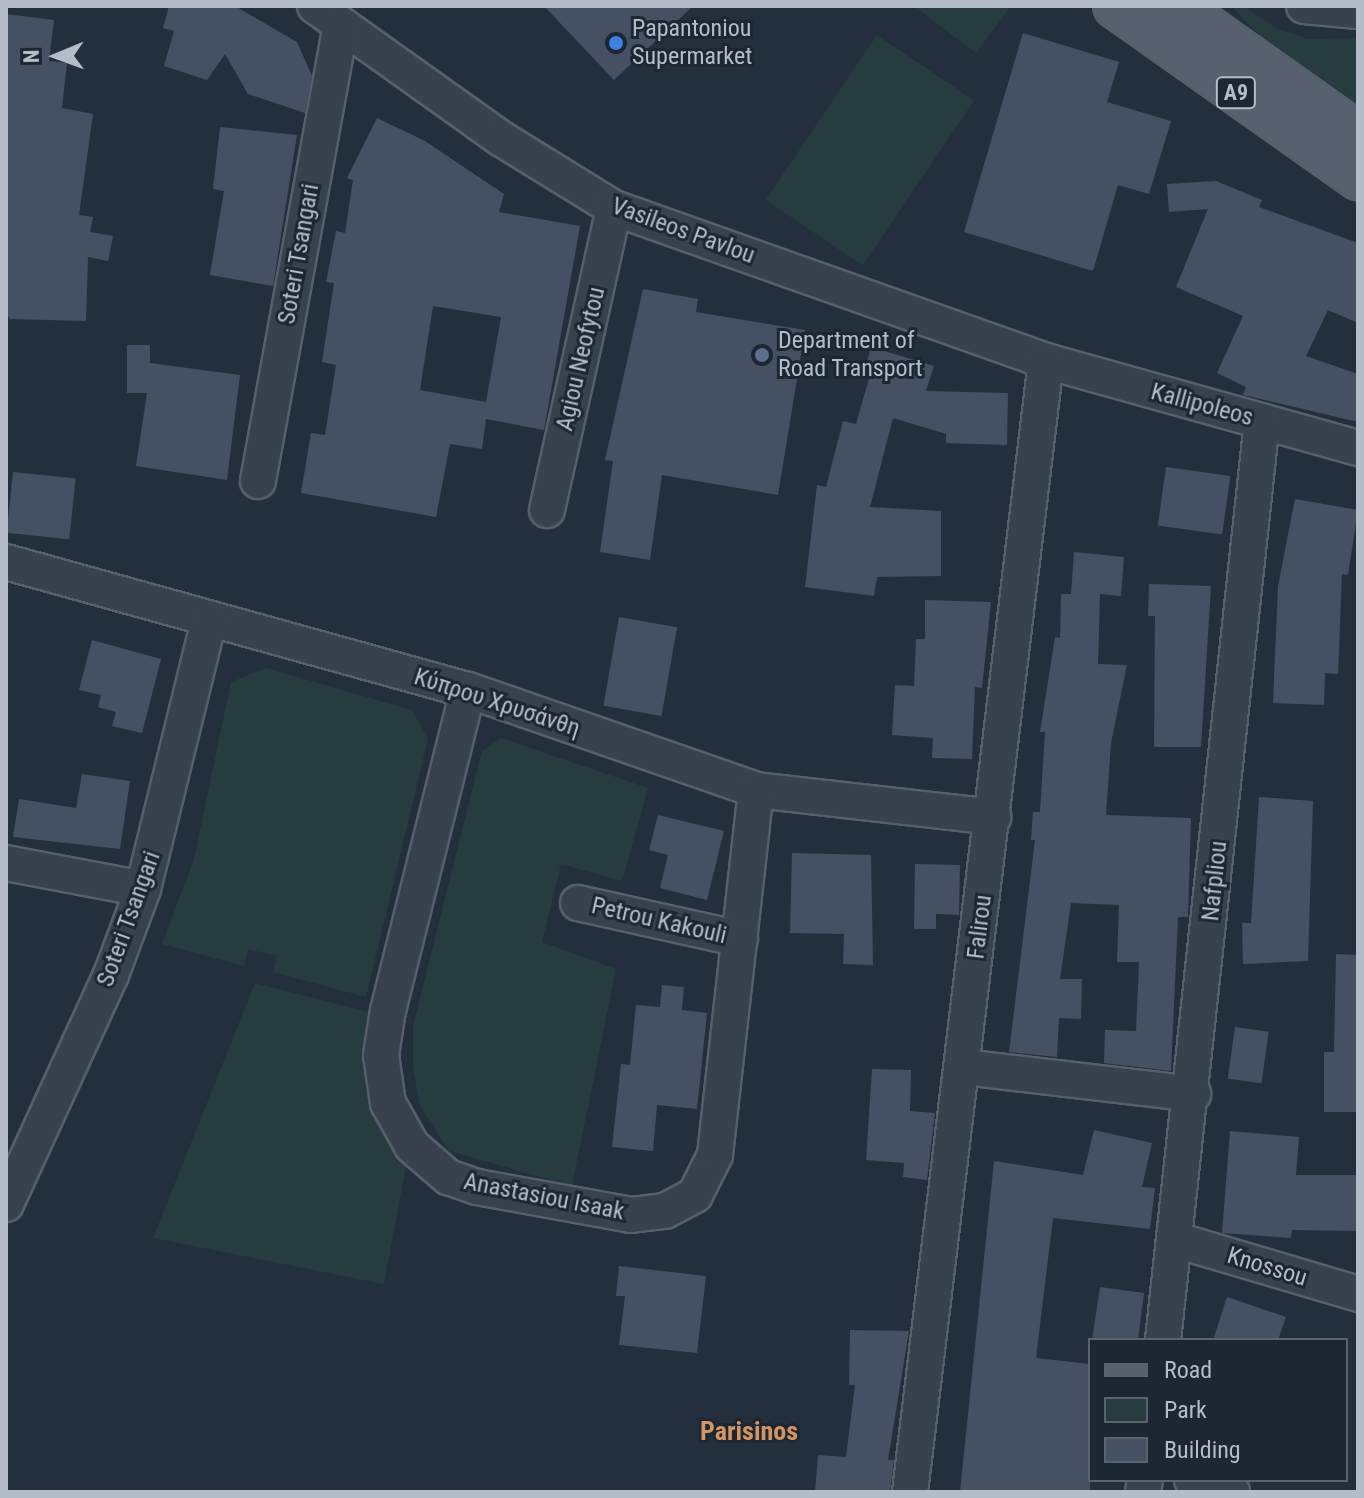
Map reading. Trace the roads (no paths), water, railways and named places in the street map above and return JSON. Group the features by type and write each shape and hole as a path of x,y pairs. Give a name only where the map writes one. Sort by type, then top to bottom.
{"main road":[{"name":"A9","path":"1115,6 1358,178"},
{"name":"A9","path":"1177,6 1358,134"}],"street":[{"path":"1304,6 1358,11"},
{"name":"Vasileos Pavlou","path":"328,16 500,138 614,208 1046,361"},
{"name":"Soteri Tsangari","path":"258,481 328,16"},
{"name":"Agiou Neofytou","path":"547,510 614,208"},
{"name":"Kallipoleos","path":"1046,361 1358,448"},
{"name":"Falirou","path":"910,1492 964,1067 1046,361"},
{"name":"Nafpliou","path":"1163,1338 1193,1094 1262,421"},
{"name":"Κύπρου Χρυσάνθη","path":"6,562 468,690 756,790 993,817"},
{"name":"Soteri Tsangari","path":"6,1204 111,975 143,889 209,620"},
{"name":"Anastasiou Isaak","path":"468,690 388,1010 381,1055 394,1115 430,1164 477,1187 620,1214 655,1214 684,1204 705,1180 715,1155 756,790"},
{"path":"6,863 143,889"},
{"name":"Petrou Kakouli","path":"578,903 740,939"},
{"path":"964,1067 1193,1094"},
{"name":"Knossou","path":"1176,1240 1358,1294"},
{"path":"1199,1482 1232,1492"}],"place":[{"name":"Papantoniou Supermarket","path":"616,43"},
{"name":"Department of Road Transport","path":"762,355"}],"district":[{"name":"Parisinos","path":"749,1432"}]}
